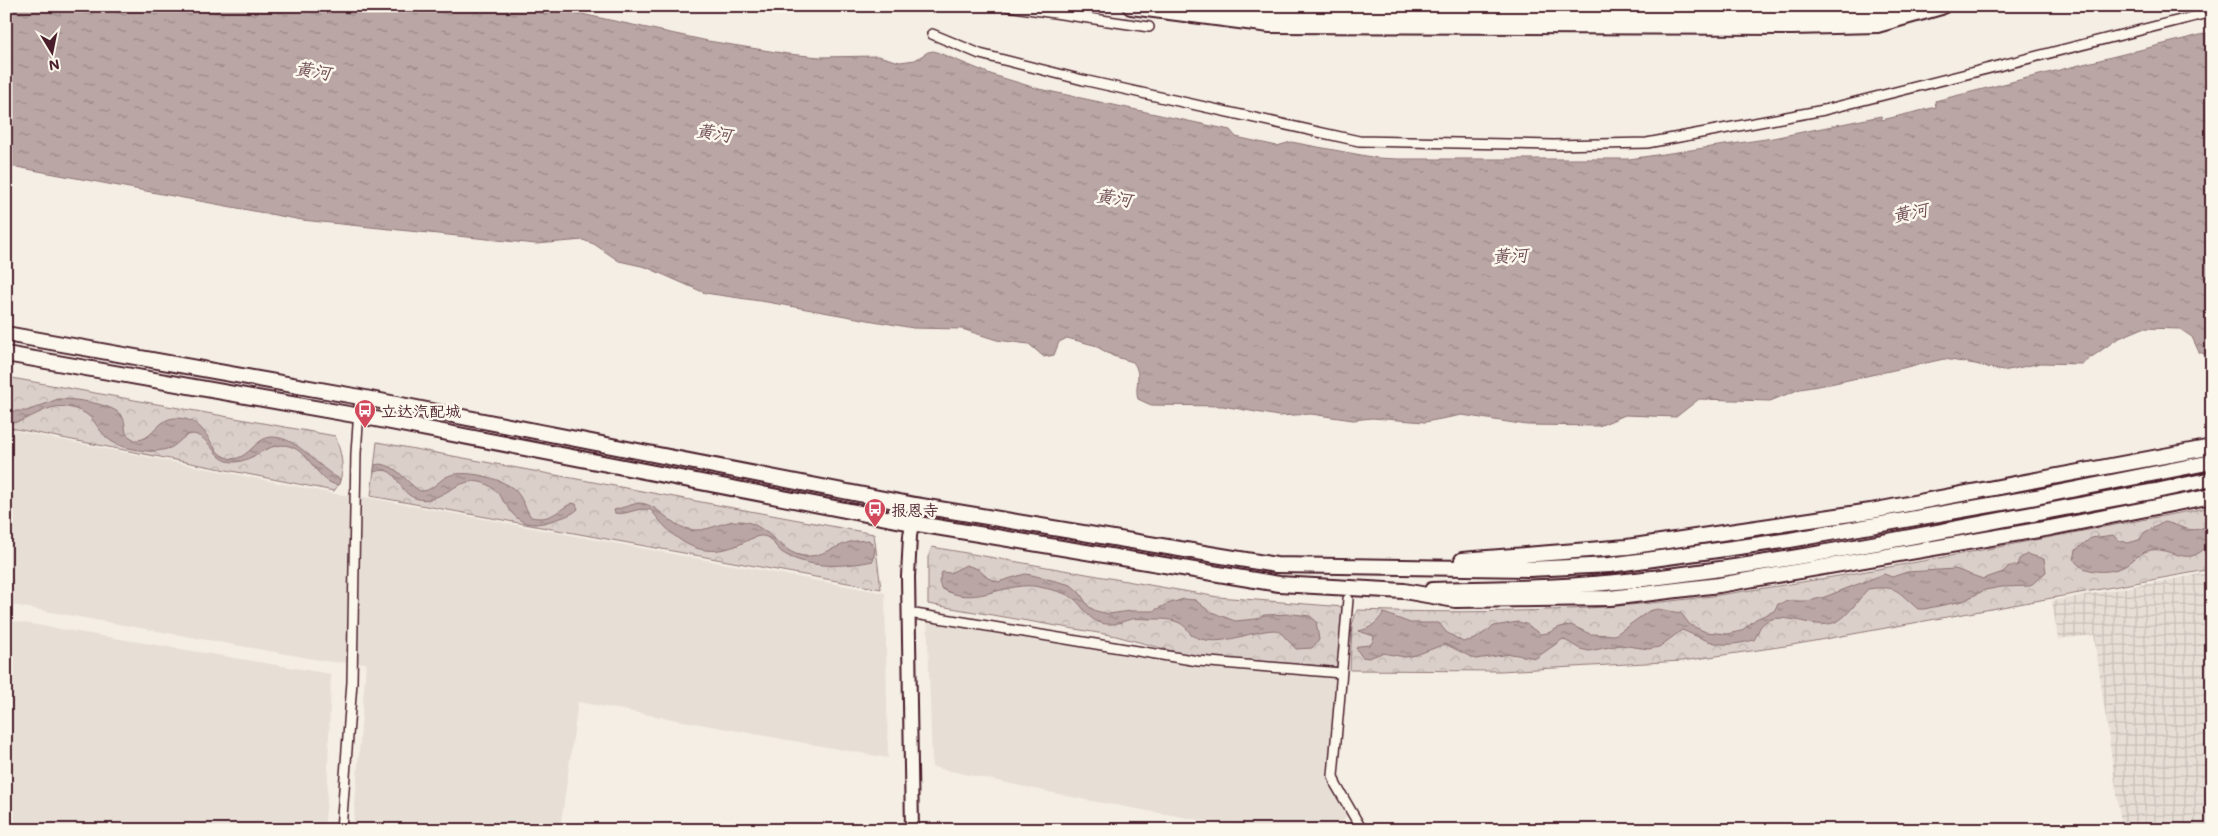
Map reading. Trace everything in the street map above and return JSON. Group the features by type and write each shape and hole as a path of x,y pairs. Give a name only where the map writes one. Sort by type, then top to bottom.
{"highway":[{"path":"1131,6 1270,24 1791,12 1880,9 1888,6"},
{"path":"1243,6 1271,9 1502,9 1877,24 1940,6"}],"main road":[{"path":"6,334 360,397 916,505 1276,565 1529,569 1610,565 1790,540 2036,497 2212,462"},
{"path":"6,354 360,416 912,523 1279,584 1404,591 1552,587 1617,582 1790,557 2156,491 2212,479"},
{"path":"1348,566 1389,559 1460,560 1627,547 1870,511 2212,447"},
{"path":"1404,591 1455,600 1601,598 1719,585 2050,528 2212,496"}],"street":[{"path":"1008,6 1149,27"},
{"path":"932,34 980,54 1083,80 1359,140 1554,145 1647,143 1824,110 2212,12"},
{"path":"341,830 352,682 356,453 360,397"},
{"path":"912,830 908,577 912,523 916,505"},
{"path":"1348,599 1333,776 1345,803 1362,830"},
{"path":"909,613 1198,661 1341,673"}],"shaded area":[{"path":"6,429 335,494 364,497 885,593 888,758 578,702 560,830 353,829 366,663 331,662 6,604"},
{"path":"2212,572 2212,827 2194,830 2122,830 2094,635 2058,639 2052,601"},
{"path":"927,609 1195,657 1339,667 1329,777 1349,813 1340,825 1305,830 1256,830 1086,800 932,767"},
{"path":"6,620 331,674 327,799 324,830 6,830"}],"green space":[{"path":"6,377 335,436 342,464 341,478 334,491 6,427"},
{"path":"377,442 874,534 881,589 371,496"},
{"path":"2212,507 2212,569 1792,645 1682,661 1500,671 1350,670 1352,625 1357,610 1490,612 1579,609 1712,596 1775,587 1962,554"},
{"path":"932,547 1218,597 1344,607 1339,667 1195,657 1116,636 928,604 928,557"}],"water":[{"name":"黄河","path":"6,6 544,6 708,41 788,54 820,57 878,56 900,62 915,60 928,52 934,51 993,75 1039,89 1230,130 1236,137 1277,146 1291,142 1377,158 1398,159 1629,159 1773,138 1881,116 1882,120 1936,107 1935,101 2212,32 2212,357 2199,352 2192,337 2180,329 2143,328 2117,339 2082,364 2041,363 2003,371 1944,359 1800,389 1770,401 1699,399 1676,417 1625,415 1599,426 1527,425 1462,415 1425,422 1372,418 1353,420 1311,414 1278,416 1223,406 1151,405 1138,399 1138,376 1133,362 1113,356 1094,345 1067,338 1059,342 1054,355 1044,357 1029,344 997,340 962,329 913,328 705,293 646,267 619,261 594,244 583,240 536,244 302,220 6,165"},
{"path":"58,399 92,403 110,408 122,416 127,435 135,440 147,437 165,421 170,419 188,420 202,429 219,453 232,459 244,455 266,438 282,438 299,447 323,468 340,479 339,485 325,479 303,454 289,446 275,446 242,461 235,462 223,459 204,439 190,434 168,449 159,451 138,450 114,443 100,431 90,417 67,407 51,408 22,420 6,423 6,411 27,411"},
{"path":"375,465 387,465 397,471 420,491 431,488 453,474 471,474 492,478 515,490 531,517 548,517 572,503 576,504 578,509 570,515 554,520 537,524 525,523 517,518 498,493 490,486 480,482 463,484 432,499 415,498 404,490 388,471 374,472"},
{"path":"638,503 652,506 681,527 688,529 702,530 733,521 749,523 757,526 785,548 799,555 812,556 852,541 869,540 875,549 873,561 850,565 804,562 783,553 769,539 763,536 724,549 699,549 688,545 678,538 651,510 641,509 619,514 615,513 614,510"},
{"path":"2165,522 2193,530 2212,523 2212,545 2208,545 2200,552 2187,556 2159,550 2146,551 2119,569 2105,571 2084,568 2074,560 2076,550 2091,538 2113,535 2118,540 2128,543 2139,540 2145,532"},
{"path":"2027,554 2044,559 2046,572 2030,586 1985,590 1963,601 1924,609 1918,609 1901,594 1892,589 1868,589 1849,612 1836,622 1817,624 1776,618 1768,620 1761,626 1754,640 1742,643 1716,643 1682,630 1659,647 1649,649 1620,645 1589,651 1580,649 1563,639 1536,658 1511,654 1475,659 1445,644 1416,655 1405,657 1382,653 1369,658 1362,657 1356,648 1370,645 1374,636 1358,631 1373,625 1384,613 1410,623 1439,623 1446,632 1463,642 1475,639 1494,626 1518,622 1526,624 1540,634 1571,625 1590,634 1615,635 1649,611 1657,609 1681,613 1690,625 1706,632 1727,634 1741,631 1756,619 1774,611 1778,604 1788,601 1807,601 1822,598 1884,574 1892,577 1907,572 1955,569 1983,579 2003,572 2009,566 2017,566 2019,559"},
{"path":"966,565 978,569 988,578 998,582 1025,574 1071,585 1079,592 1089,607 1109,614 1130,611 1153,611 1184,599 1195,600 1209,611 1235,621 1256,619 1264,615 1293,614 1310,616 1316,621 1319,640 1312,648 1296,649 1281,633 1275,630 1212,641 1191,635 1179,623 1164,619 1132,619 1113,624 1099,622 1089,616 1076,600 1067,595 1034,586 1022,586 964,596 953,594 941,588 939,582 942,572 950,573"}],"place":[{"name":"立达汽配城","path":"365,429"},
{"name":"报恩寺","path":"875,528"}]}
